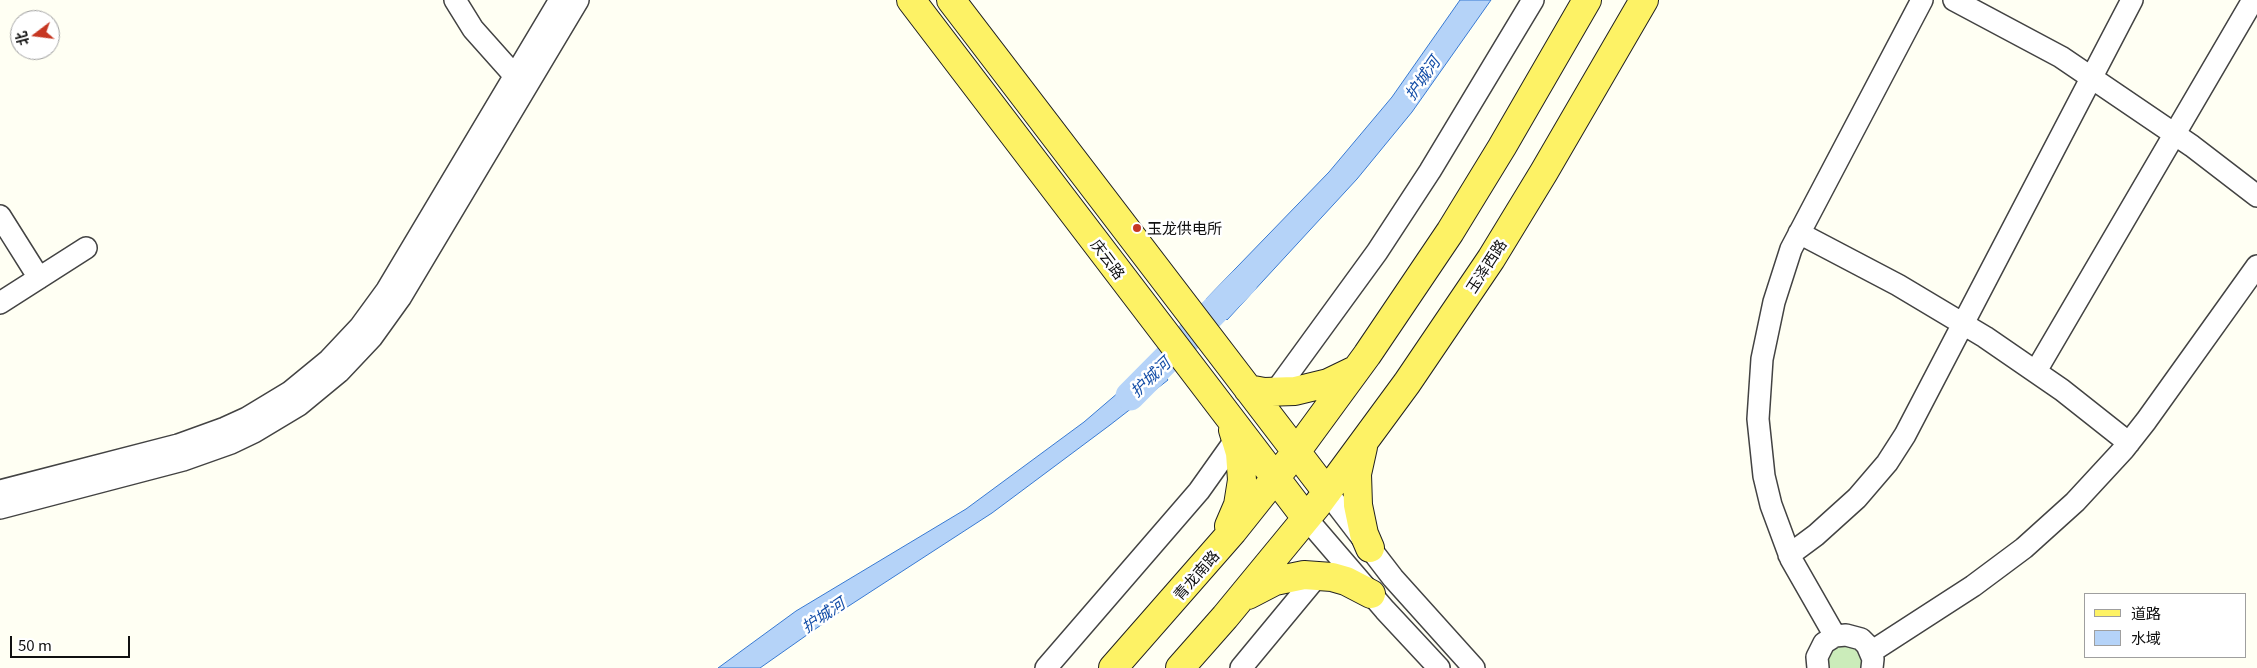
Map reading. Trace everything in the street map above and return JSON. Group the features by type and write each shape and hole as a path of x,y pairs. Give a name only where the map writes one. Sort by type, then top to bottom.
{"main road":[{"name":"庆云路","path":"911,0 1306,518"},
{"path":"951,0 1223,356 1262,391 1296,452 1327,492"},
{"path":"1276,478 1358,368 1450,232 1588,0"},
{"name":"玉泽西路","path":"1306,518 1408,384 1491,259 1549,164 1644,0"},
{"path":"1262,391 1296,391 1319,386 1358,368"},
{"path":"1216,551 1233,516 1240,493 1242,467 1236,439 1225,412"},
{"path":"1363,444 1357,490 1361,520 1370,548"},
{"name":"青龙南路","path":"1113,668 1216,551 1276,478"},
{"path":"1180,668 1225,617 1306,518"},
{"path":"1225,617 1248,595 1261,587 1290,577 1318,575 1346,581 1371,594"}],"street":[{"path":"455,0 473,29 491,52 514,75"},
{"path":"0,491 202,437 247,418 310,377 345,344 374,309 560,0"},
{"path":"0,508 183,460 223,446 277,419 299,405 333,378 372,337 400,298 578,0"},
{"path":"1262,391 1377,252 1445,146 1533,0"},
{"path":"1835,636 1789,555 1770,505 1764,476 1758,419 1758,390 1762,359 1774,302 1791,249 1922,0"},
{"path":"1954,0 2061,57 2174,134 2257,196"},
{"path":"1789,555 1840,514 1887,463 1905,436 2132,0"},
{"path":"2036,372 2253,0"},
{"path":"0,216 39,278"},
{"path":"1799,233 1898,284 1964,323 2036,372 2129,444"},
{"path":"0,303 86,248"},
{"path":"1818,668 1817,657 1824,643 1835,636 1846,634 1853,636 1866,645 1871,660 2024,548 2075,502 2129,444 2257,266"},
{"path":"1046,668 1199,491 1236,439"},
{"path":"1327,492 1393,578 1441,634 1474,668"},
{"path":"1306,518 1371,594 1439,668"},
{"path":"1241,668 1318,575"}],"green space":[{"path":"1843,644 1856,647 1863,659 1862,668 1828,668 1827,659 1832,649"}],"water":[{"path":"1460,0 1491,0 1412,112 1357,179 1227,320 1206,299 1329,172 1392,97"},
{"path":"1154,362 1168,380 992,513 841,611 760,668 718,668 796,611 966,509 1084,422"}],"waterway":[{"name":"护城河","path":"1130,396 1243,282"}],"place":[{"name":"玉龙供电所","path":"1137,228"}]}
